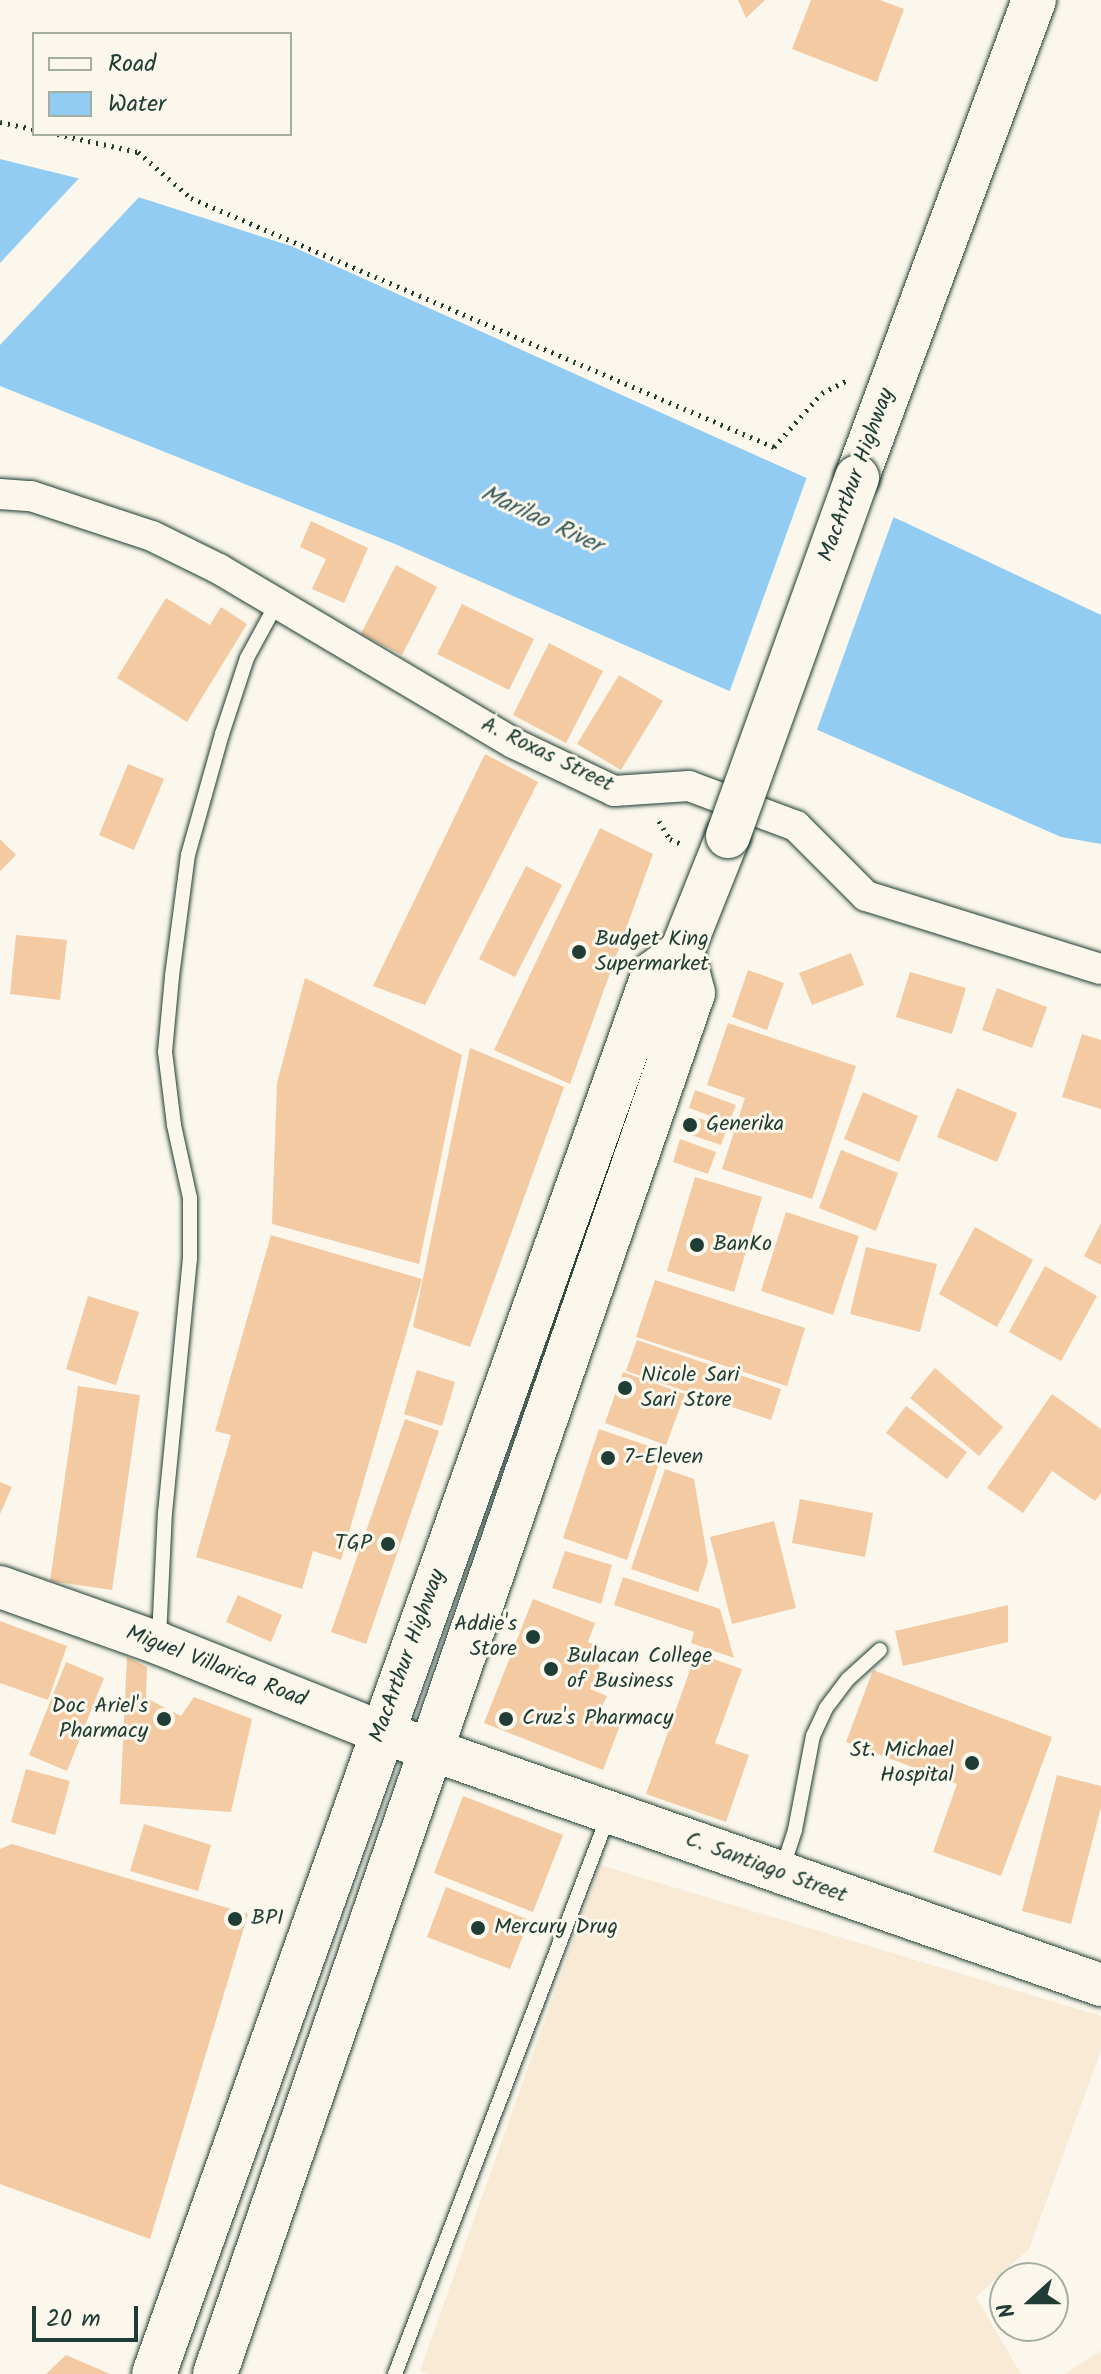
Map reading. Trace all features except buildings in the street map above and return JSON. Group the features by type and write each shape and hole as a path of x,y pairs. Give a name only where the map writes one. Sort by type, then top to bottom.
{"highway":[{"name":"MacArthur Highway","path":"154,2374 654,973 682,951 728,836 1034,0"},
{"path":"215,2374 693,993 682,951"}],"main road":[{"name":"Miguel Villarica Road","path":"0,1587 158,1643 431,1750"},
{"name":"C. Santiago Street","path":"431,1750 1101,1985"}],"street":[{"name":"A. Roxas Street","path":"0,494 31,496 152,536 277,603 513,743 614,791 689,786 703,791 796,826 866,896 1101,969"}],"lane":[{"path":"158,1643 165,1513 190,1259 190,1198 174,1125 165,1052 172,976 188,855 222,734 247,658 277,603"},
{"path":"781,1875 795,1830 813,1736 826,1708 848,1679 880,1650"},
{"path":"395,2374 610,1811"}],"path":[{"path":"0,122 32,129"},
{"path":"66,136 138,152 191,198 774,447 822,393"},
{"path":"660,825 670,839"}],"shaded area":[{"path":"600,1865 1101,2016 1101,2050 1029,2249 1015,2262 989,2262 989,2285 976,2297 989,2319 989,2342 1002,2342 1021,2374 429,2374 420,2371"},
{"path":"1101,2351 1101,2374 1064,2374"}],"water":[{"name":"Marilao River","path":"0,159 85,180 291,246 902,521 1101,615 1101,844 1061,837 395,544 0,386"}],"pier":[{"path":"82,175 142,194 0,345 0,263"},
{"path":"808,474 895,513 815,735 728,696"}],"place":[{"name":"Budget King Supermarket","path":"579,952"},
{"name":"Generika","path":"690,1125"},
{"name":"BanKo","path":"697,1245"},
{"name":"Nicole Sari Sari Store","path":"625,1388"},
{"name":"7-Eleven","path":"608,1458"},
{"name":"TGP","path":"388,1544"},
{"name":"Addie's Store","path":"533,1637"},
{"name":"Bulacan College of Business","path":"551,1669"},
{"name":"Doc Ariel's Pharmacy","path":"164,1719"},
{"name":"Cruz's Pharmacy","path":"506,1719"},
{"name":"St. Michael Hospital","path":"972,1763"},
{"name":"BPI","path":"235,1919"},
{"name":"Mercury Drug","path":"478,1928"}]}
